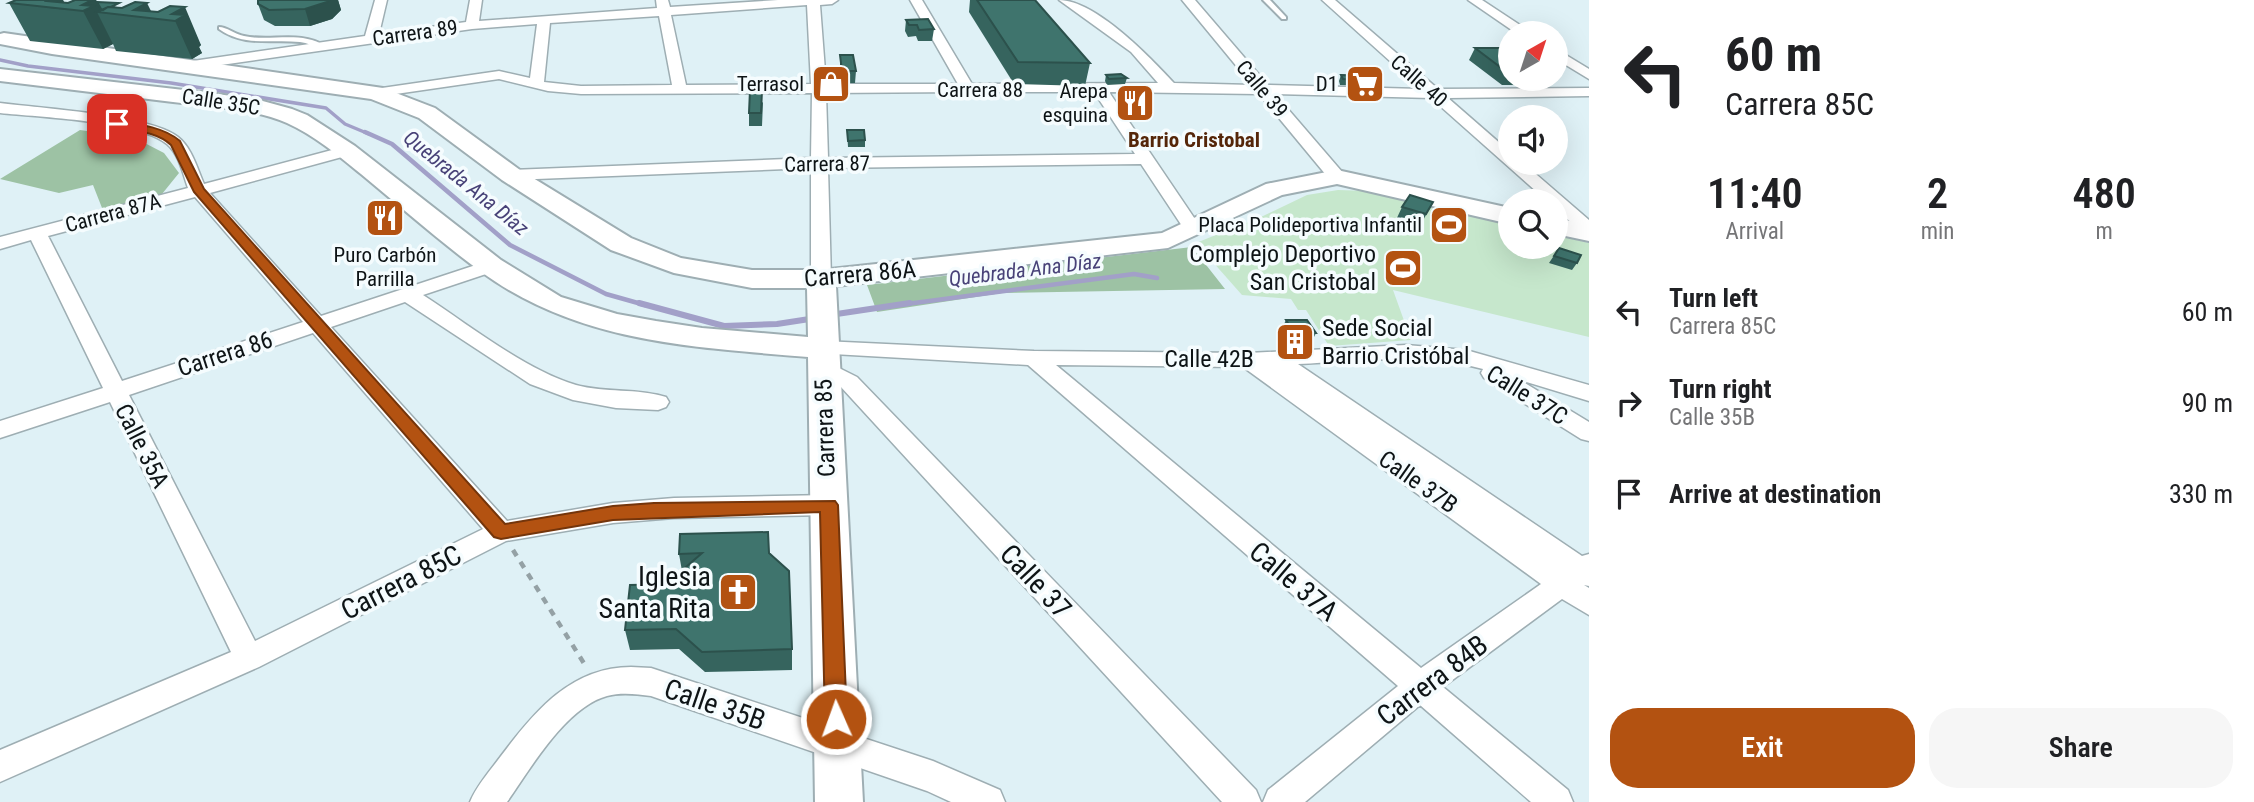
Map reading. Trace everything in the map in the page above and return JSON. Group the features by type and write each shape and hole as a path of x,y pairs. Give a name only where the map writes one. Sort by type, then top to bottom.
{"street":[{"path":"371,38 381,0"},
{"path":"472,25 476,0"},
{"name":"Carrera 89","path":"1,40 186,66 371,38 544,18 569,12 663,5 832,0"},
{"path":"916,0 969,90"},
{"path":"1065,0 1136,49 1170,87"},
{"name":"Calle 39","path":"1188,0 1337,177"},
{"name":"Calle 40","path":"1328,0 1498,150"},
{"name":"Calle 40","path":"1341,0 1498,135"},
{"path":"1474,0 1506,21"},
{"path":"491,266 551,303 612,323 702,338 822,351 818,90 813,1"},
{"path":"663,5 680,89"},
{"path":"537,83 544,18"},
{"path":"1,40 27,22"},
{"path":"1568,61 1589,75"},
{"name":"Calle 35C","path":"186,66 375,93 427,113 511,175"},
{"name":"Calle 35C","path":"0,75 119,87 260,107 299,120 347,151 491,266"},
{"name":"Carrera 88","path":"375,93 499,75 561,89 1059,90 1170,87 1450,94 1589,92"},
{"path":"1100,89 1192,228"},
{"path":"0,108 142,128 170,138 182,151 198,190 501,532"},
{"name":"Carrera 87A","path":"0,243 347,151"},
{"name":"Carrera 87","path":"511,175 819,163 1144,159"},
{"name":"Carrera 86A","path":"511,175 621,244 674,265 821,289 1168,240 1275,189 1337,177 1498,213"},
{"name":"Calle 40","path":"1527,175 1589,231"},
{"path":"1545,175 1589,212"},
{"path":"1568,228 1589,231"},
{"name":"Calle 35A","path":"37,233 249,658"},
{"name":"Carrera 86","path":"0,430 491,266"},
{"path":"407,294 538,379 573,392 616,400 659,402"},
{"name":"Calle 42B","path":"822,351 1034,358 1248,360 1406,352 1466,357 1589,393"},
{"name":"Carrera 85","path":"822,351 839,802"},
{"name":"Calle 37","path":"822,351 1244,802"},
{"name":"Calle 37C","path":"1466,357 1589,433"},
{"name":"Calle 37A","path":"1034,358 1556,802"},
{"name":"Calle 37B","path":"1273,358 1581,574 1589,603"},
{"name":"Calle 37B","path":"1248,360 1581,574"},
{"name":"Carrera 85C","path":"0,766 249,658 501,532 613,513 662,509 829,505"},
{"name":"Carrera 84B","path":"1280,802 1419,687 1581,574"},
{"name":"Calle 35B","path":"596,685 623,679 651,682 933,777 988,802"},
{"path":"487,802 564,705 596,685"}],"lane":[{"path":"1266,0 1284,18"},
{"path":"221,27 228,34 247,38 309,41 321,46"},
{"path":"1054,74 1059,90"}],"path":[{"path":"501,532 596,685"}],"green space":[{"path":"80,130 135,138 164,153 179,173 162,194 104,213 93,185 59,193 0,179"},
{"name":"Complejo Deportivo San Cristobal","path":"1338,190 1367,191 1498,221 1498,259 1568,259 1568,238 1589,243 1589,337 1393,290 1411,340 1329,346 1306,310 1298,310 1291,299 1242,295 1196,243 1307,195"},
{"path":"1192,247 1225,289 1002,293 877,312 867,285"}],"building":[{"path":"16,0 68,3 75,0 92,0 82,5 94,6 83,11 9,3"},
{"path":"258,0 329,0 305,9 269,10 258,4"},
{"path":"977,0 1035,0 1090,63 1018,62"},
{"path":"97,2 119,3 103,10"},
{"path":"135,2 147,3 134,10 158,12 170,6 185,7 172,14 185,15 175,21 97,12 108,7 122,8"},
{"path":"928,19 934,29 919,30 917,25 909,25 906,20"},
{"path":"1475,48 1498,48 1498,65"},
{"path":"840,55 853,55 856,71 842,71"},
{"path":"1121,74 1127,78 1109,79 1106,75"},
{"path":"1341,75 1376,76 1380,80 1343,79"},
{"path":"750,90 762,90 761,113 749,113"},
{"path":"847,130 864,130 865,140 848,141"},
{"path":"1410,195 1433,202 1426,214 1402,207"},
{"path":"1568,251 1581,255 1577,263 1564,259 1568,259"},
{"path":"1286,320 1307,320 1316,333 1294,333"},
{"path":"768,532 769,553 789,571 792,649 702,652 676,629 625,630 630,585 677,584 678,574 702,553 679,554 680,534"}],"waterway":[{"name":"Quebrada Ana Díaz","path":"0,60 28,66 171,83 326,108 345,124 369,134"},
{"name":"Quebrada Ana Díaz","path":"365,132 392,144 510,245 606,294 645,305"},
{"name":"Quebrada Ana Díaz","path":"899,305 1134,274 1157,278"},
{"name":"Quebrada Ana Díaz","path":"639,303 724,326 777,324 816,318"},
{"name":"Quebrada Ana Díaz","path":"830,315 910,303"}],"place":[{"name":"Terrasol","path":"831,84"},
{"name":"D1","path":"1365,84"},
{"name":"Arepa esquina","path":"1135,103"},
{"name":"Puro Carbón Parrilla","path":"385,218"},
{"name":"Placa Polideportiva Infantil","path":"1449,225"},
{"name":"Complejo Deportivo San Cristobal","path":"1403,268"},
{"name":"Sede Social Barrio Cristóbal","path":"1295,342"},
{"name":"Iglesia Santa Rita","path":"738,592"}],"district":[{"name":"Barrio Cristobal","path":"1194,140"}],"route":[{"path":"117,124 142,128 170,138 176,144 182,151 198,190 501,532 613,513 674,508 829,505 836,719"}]}
